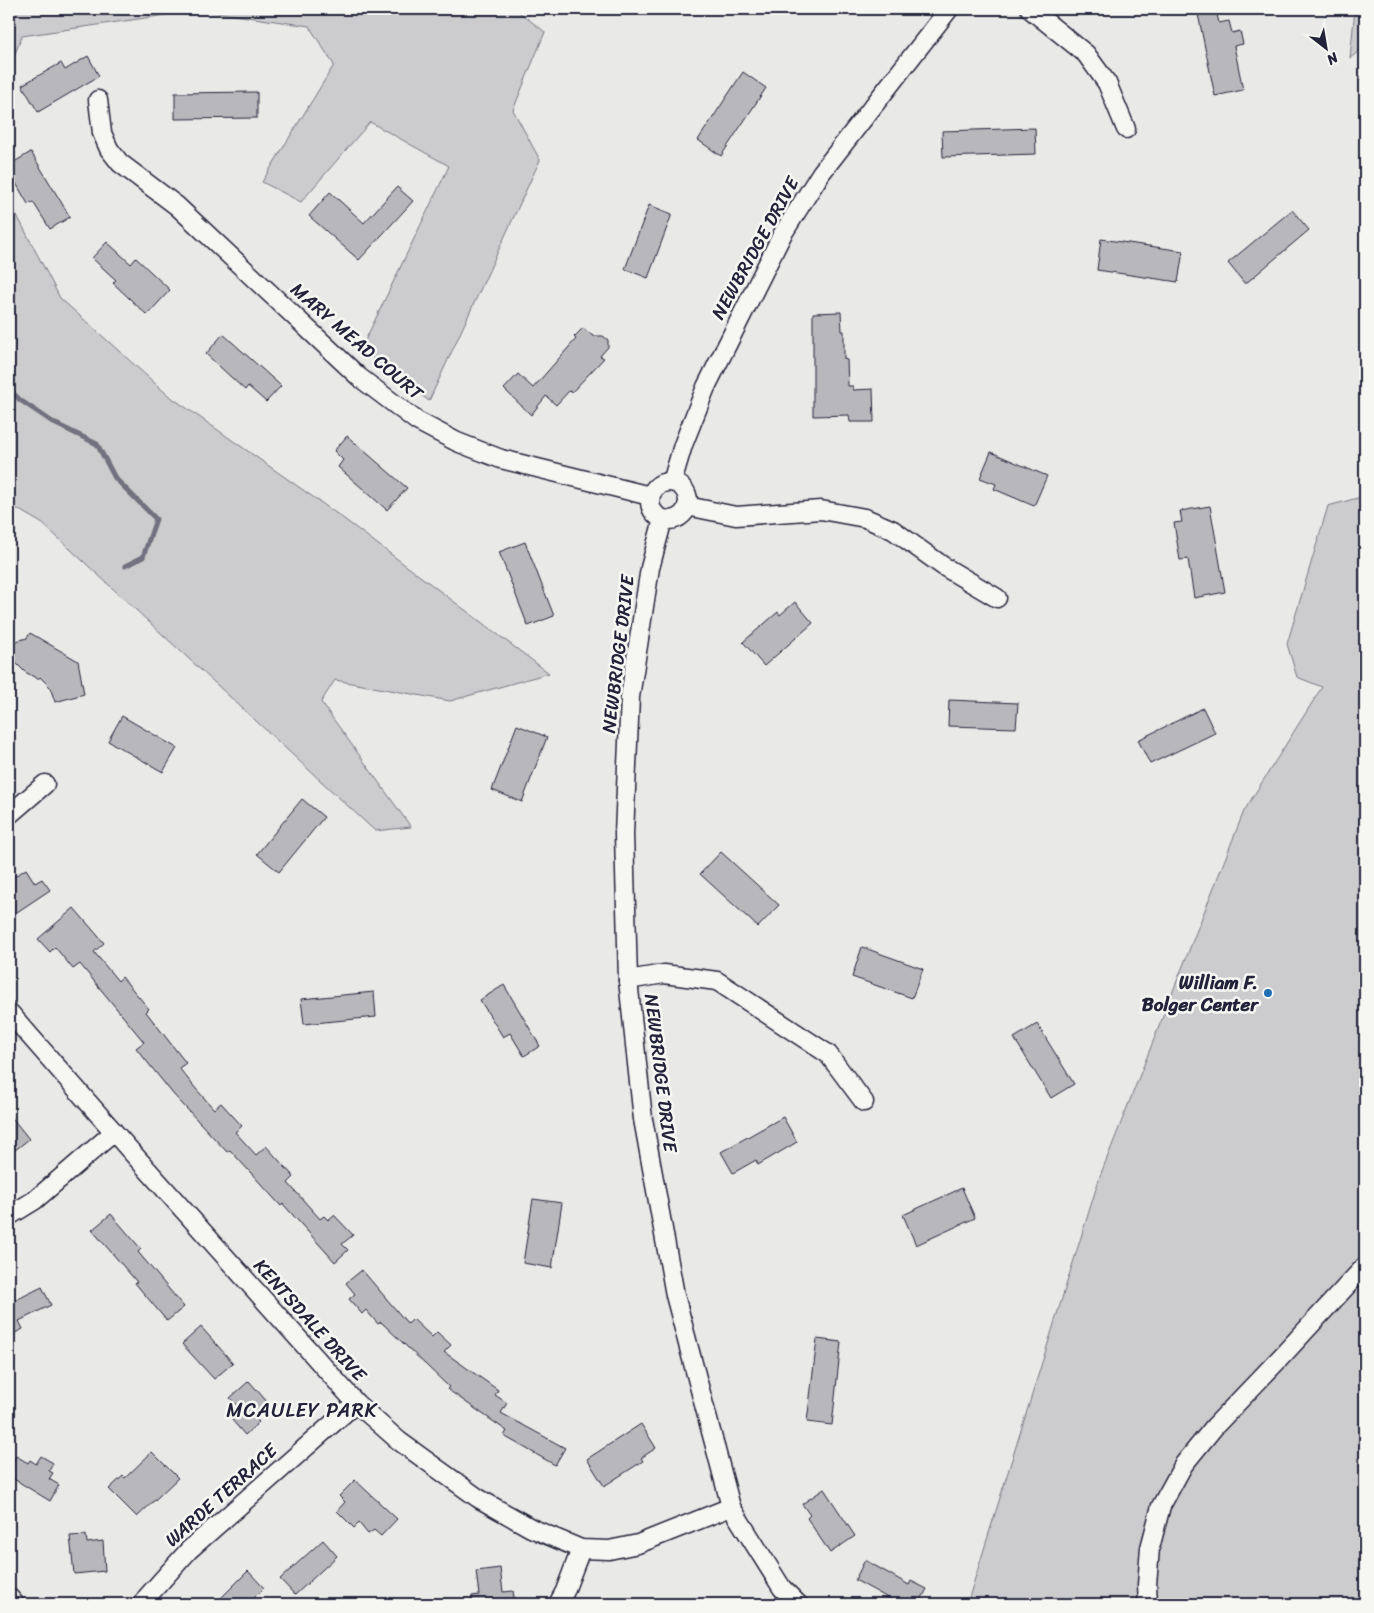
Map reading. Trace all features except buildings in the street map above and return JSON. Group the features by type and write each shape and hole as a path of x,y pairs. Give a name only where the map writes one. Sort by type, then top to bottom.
{"street":[{"name":"NEWBRIDGE DRIVE","path":"672,482 683,446 706,388 782,235 821,173 949,9"},
{"path":"1030,9 1086,54 1107,83 1126,129"},
{"name":"MARY MEAD COURT","path":"98,100 102,133 109,149 120,163 177,206 359,377 417,421 457,442 501,459 650,496"},
{"path":"672,482 678,484 686,493 687,506 680,516 675,519 663,519 653,513 649,502 650,496 652,491 661,483 672,482"},
{"path":"687,506 736,516 821,510 865,518 893,530 943,566 997,598"},
{"name":"NEWBRIDGE DRIVE","path":"663,519 650,568 630,697 624,834 628,980 643,1119 674,1295 731,1507 782,1588 798,1604"},
{"path":"9,815 45,784"},
{"path":"628,980 664,974 717,981 828,1054 864,1102"},
{"name":"KENTSDALE DRIVE","path":"9,1012 356,1403 399,1441 478,1498 531,1528 581,1549 609,1550 638,1544 731,1507"},
{"path":"9,1216 35,1200 114,1132"},
{"path":"1148,1604 1147,1585 1150,1548 1161,1506 1184,1464 1215,1426 1365,1266"},
{"name":"WARDE TERRACE","path":"142,1604 189,1550 356,1403"},
{"path":"558,1604 581,1549"},
{"path":"9,1597 15,1604"}],"shaded area":[{"path":"9,9 515,9 545,32 513,110 540,160 429,401 361,349 449,166 370,122 301,202 262,182 334,65 309,26 200,10 22,36 9,69"},
{"path":"1355,9 1365,9 1365,47 1350,58"},
{"path":"9,200 60,298 168,395 340,516 549,673 450,701 335,680 321,702 411,827 375,831 43,524 9,504"},
{"name":"William F. Bolger Center","path":"1365,496 1365,1604 967,1604 1100,1176 1244,811 1322,687 1297,677 1287,644 1328,506"}],"waterway":[{"path":"9,389 20,400 54,423 97,444 115,478 156,519 143,557 125,566"}],"place":[{"name":"William F. Bolger Center","path":"1268,993"}],"district":[{"name":"MCAULEY PARK","path":"302,1410"}]}
